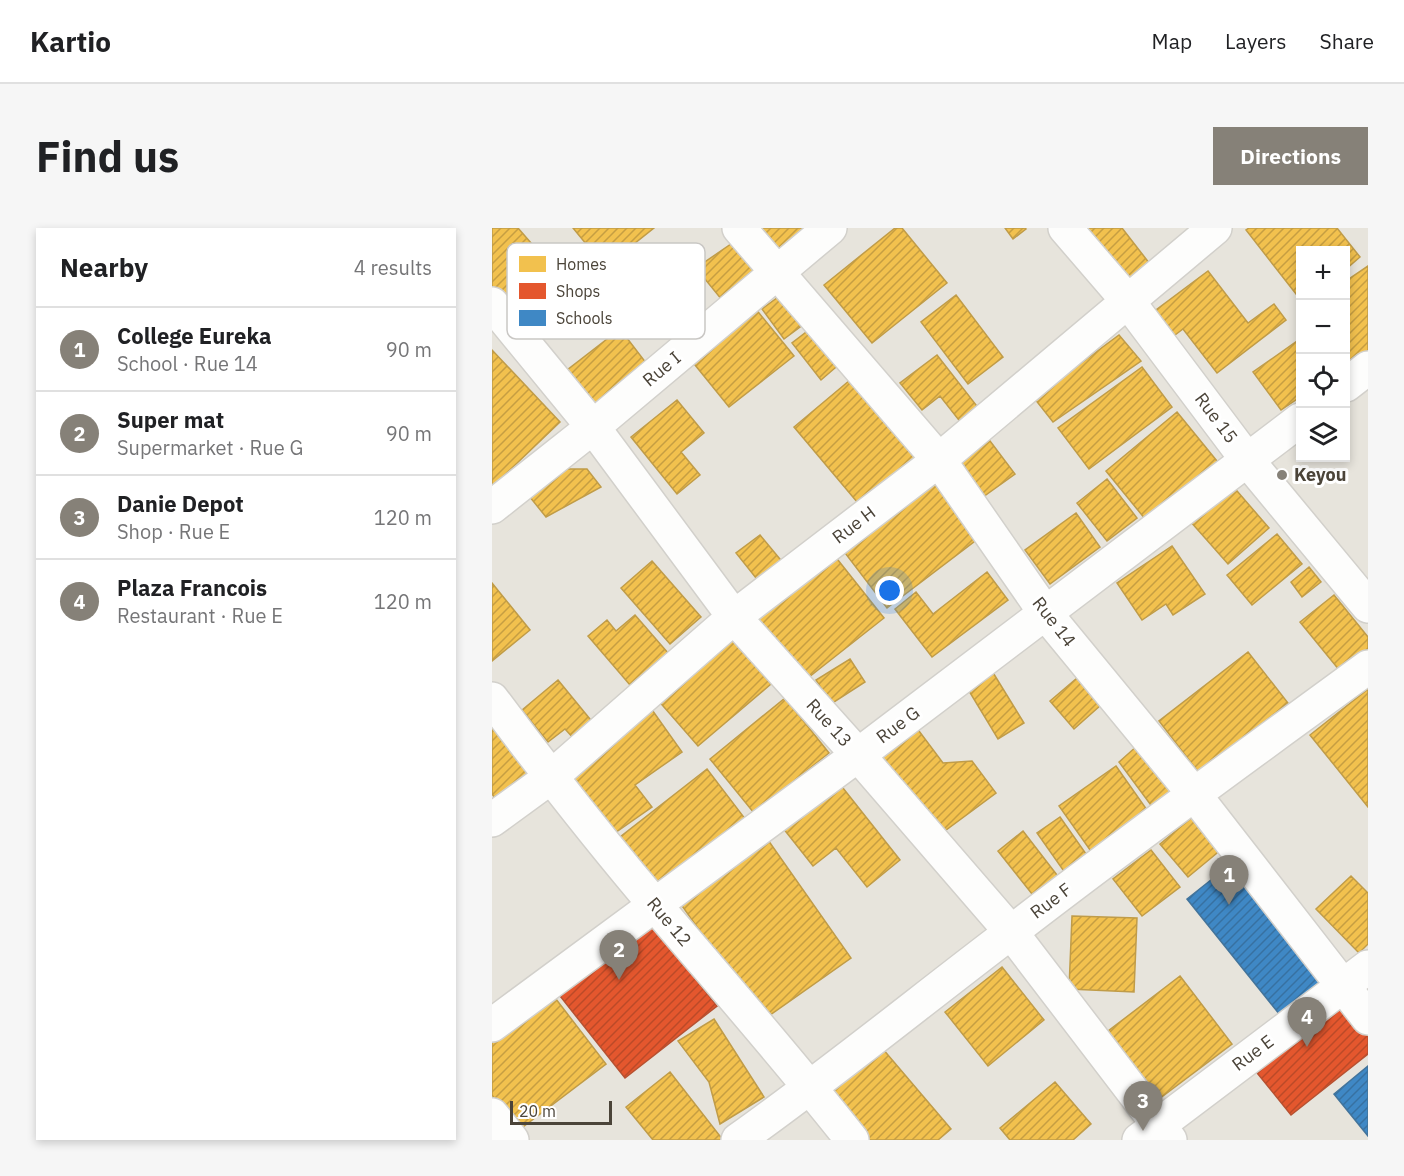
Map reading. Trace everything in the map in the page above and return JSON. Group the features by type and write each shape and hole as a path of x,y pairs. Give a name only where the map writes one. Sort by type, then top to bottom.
{"street":[{"name":"Rue 14","path":"739,228 939,460 1046,614 1194,794 1368,1018"},
{"name":"Rue I","path":"705,332 830,228"},
{"name":"Rue 15","path":"1065,228 1127,300 1248,461 1368,606"},
{"name":"Rue H","path":"492,820 551,777 734,617 939,460 1215,228"},
{"name":"Rue 13","path":"492,304 507,322"},
{"name":"Rue 13","path":"521,339 593,427 734,617 858,755 1011,932 1155,1135"},
{"name":"Rue I","path":"492,507 593,427 696,339"},
{"path":"1350,382 1368,368"},
{"name":"Rue G","path":"492,1025 858,755 1296,423"},
{"name":"Rue F","path":"738,1140 811,1088 1011,932 1194,794 1368,667"},
{"name":"Rue 12","path":"492,699 551,777 654,904 811,1088 852,1140"},
{"name":"Rue E","path":"1155,1135 1368,967"},
{"path":"492,1114 512,1140"}],"shaded area":[{"path":"492,228 1368,228 1368,1140 492,1140"}],"building: Homes":[{"path":"492,228 518,228 531,243 507,243 507,303 492,286"},
{"path":"573,228 654,228 635,243 585,243"},
{"path":"749,228 808,228 770,256"},
{"path":"895,228 902,228 947,283 872,343 824,285"},
{"path":"1005,228 1025,228 1026,229 1013,239"},
{"path":"1074,228 1122,228 1150,264 1121,287"},
{"path":"1249,228 1337,228 1360,257 1350,266 1350,246 1296,246 1296,294 1246,230"},
{"path":"731,244 756,273 722,300 705,279 705,262"},
{"path":"1368,266 1368,350 1350,363 1350,300 1350,278"},
{"path":"1208,271 1248,323 1274,304 1286,320 1217,373 1183,329 1167,341 1148,316"},
{"path":"785,292 808,321 784,339 762,309"},
{"path":"956,295 1003,357 968,384 921,322"},
{"path":"755,308 794,356 729,407 691,360"},
{"path":"814,326 842,362 821,380 792,343"},
{"path":"1119,335 1141,361 1053,422 1034,398"},
{"path":"607,339 628,339 650,368 592,413 562,374"},
{"path":"1296,342 1296,400 1281,410 1253,372"},
{"path":"492,350 560,422 493,486 492,485"},
{"path":"937,355 980,410 962,424 940,396 922,410 900,383"},
{"path":"1142,367 1172,407 1089,469 1058,428"},
{"path":"856,375 925,457 863,509 794,427"},
{"path":"677,400 704,433 681,452 700,475 677,494 631,437"},
{"path":"1177,412 1221,466 1150,525 1106,471"},
{"path":"987,437 1015,474 983,497 956,461"},
{"path":"567,469 587,469 601,487 546,517 529,496"},
{"path":"934,479 979,538 887,608 842,549"},
{"path":"1107,479 1137,518 1107,541 1077,503"},
{"path":"1231,484 1269,528 1228,564 1190,521"},
{"path":"1076,513 1100,547 1050,584 1025,550"},
{"path":"1277,534 1302,564 1252,605 1227,575"},
{"path":"760,535 784,564 760,583 736,553"},
{"path":"1172,546 1205,594 1173,615 1166,604 1142,620 1117,583"},
{"path":"834,555 884,618 804,681 754,618"},
{"path":"652,561 701,617 670,644 621,588"},
{"path":"1309,567 1321,582 1302,597 1291,582"},
{"path":"987,572 1008,600 932,657 895,609 916,592 933,614"},
{"path":"492,583 530,630 492,661"},
{"path":"1334,595 1368,637 1368,649 1340,671 1300,622"},
{"path":"635,615 668,653 630,685 588,636 607,620 616,631"},
{"path":"730,636 771,684 698,746 657,699"},
{"path":"1248,652 1288,703 1199,773 1159,721"},
{"path":"850,659 865,682 831,704 816,680"},
{"path":"992,671 1024,723 998,739 966,686"},
{"path":"1077,678 1101,705 1074,729 1050,701"},
{"path":"558,680 594,724 575,740 565,729 548,742 522,710"},
{"path":"1368,689 1368,807 1310,735"},
{"path":"785,698 829,753 754,813 710,759"},
{"path":"650,707 682,752 635,785 652,807 612,835 564,769"},
{"path":"492,724 529,772 495,798 492,794"},
{"path":"916,727 943,763 972,761 996,793 938,836 875,755"},
{"path":"1138,745 1178,796 1156,812 1119,762"},
{"path":"1116,766 1152,817 1095,857 1059,806"},
{"path":"707,769 746,820 653,891 615,841"},
{"path":"839,783 900,860 867,887 836,848 813,866 783,828"},
{"path":"1195,815 1222,849 1188,877 1160,844"},
{"path":"1060,817 1091,861 1068,877 1037,833"},
{"path":"1023,831 1060,879 1036,899 998,851"},
{"path":"768,840 851,958 763,1020 680,903"},
{"path":"1151,850 1180,887 1142,916 1113,879"},
{"path":"1351,876 1368,893 1368,944 1359,953 1316,909"},
{"path":"1072,916 1137,918 1134,992 1069,989"},
{"path":"1002,967 1044,1020 988,1066 945,1012"},
{"path":"1180,976 1232,1044 1151,1105 1099,1038"},
{"path":"549,990 606,1064 519,1130 492,1095 492,1034"},
{"path":"714,1019 764,1097 720,1124 709,1082 678,1041"},
{"path":"882,1048 951,1129 938,1140 867,1140 828,1094"},
{"path":"670,1072 723,1140 653,1140 626,1107"},
{"path":"1055,1082 1091,1124 1073,1140 1010,1140 1000,1128"}],"building: Shops":[{"path":"652,924 717,1006 625,1078 560,996"},
{"path":"1340,1000 1368,1036 1368,1054 1291,1115 1254,1069"}],"building: Schools":[{"path":"1236,860 1329,976 1280,1015 1187,899"},
{"path":"1368,1066 1368,1136 1334,1094"}],"place":[{"name":"Keyou","path":"1282,475"},
{"name":"College Eureka","path":"1229,905"},
{"name":"Super mat","path":"619,980"},
{"name":"Plaza Francois","path":"1307,1047"},
{"name":"Danie Depot","path":"1143,1131"}]}
